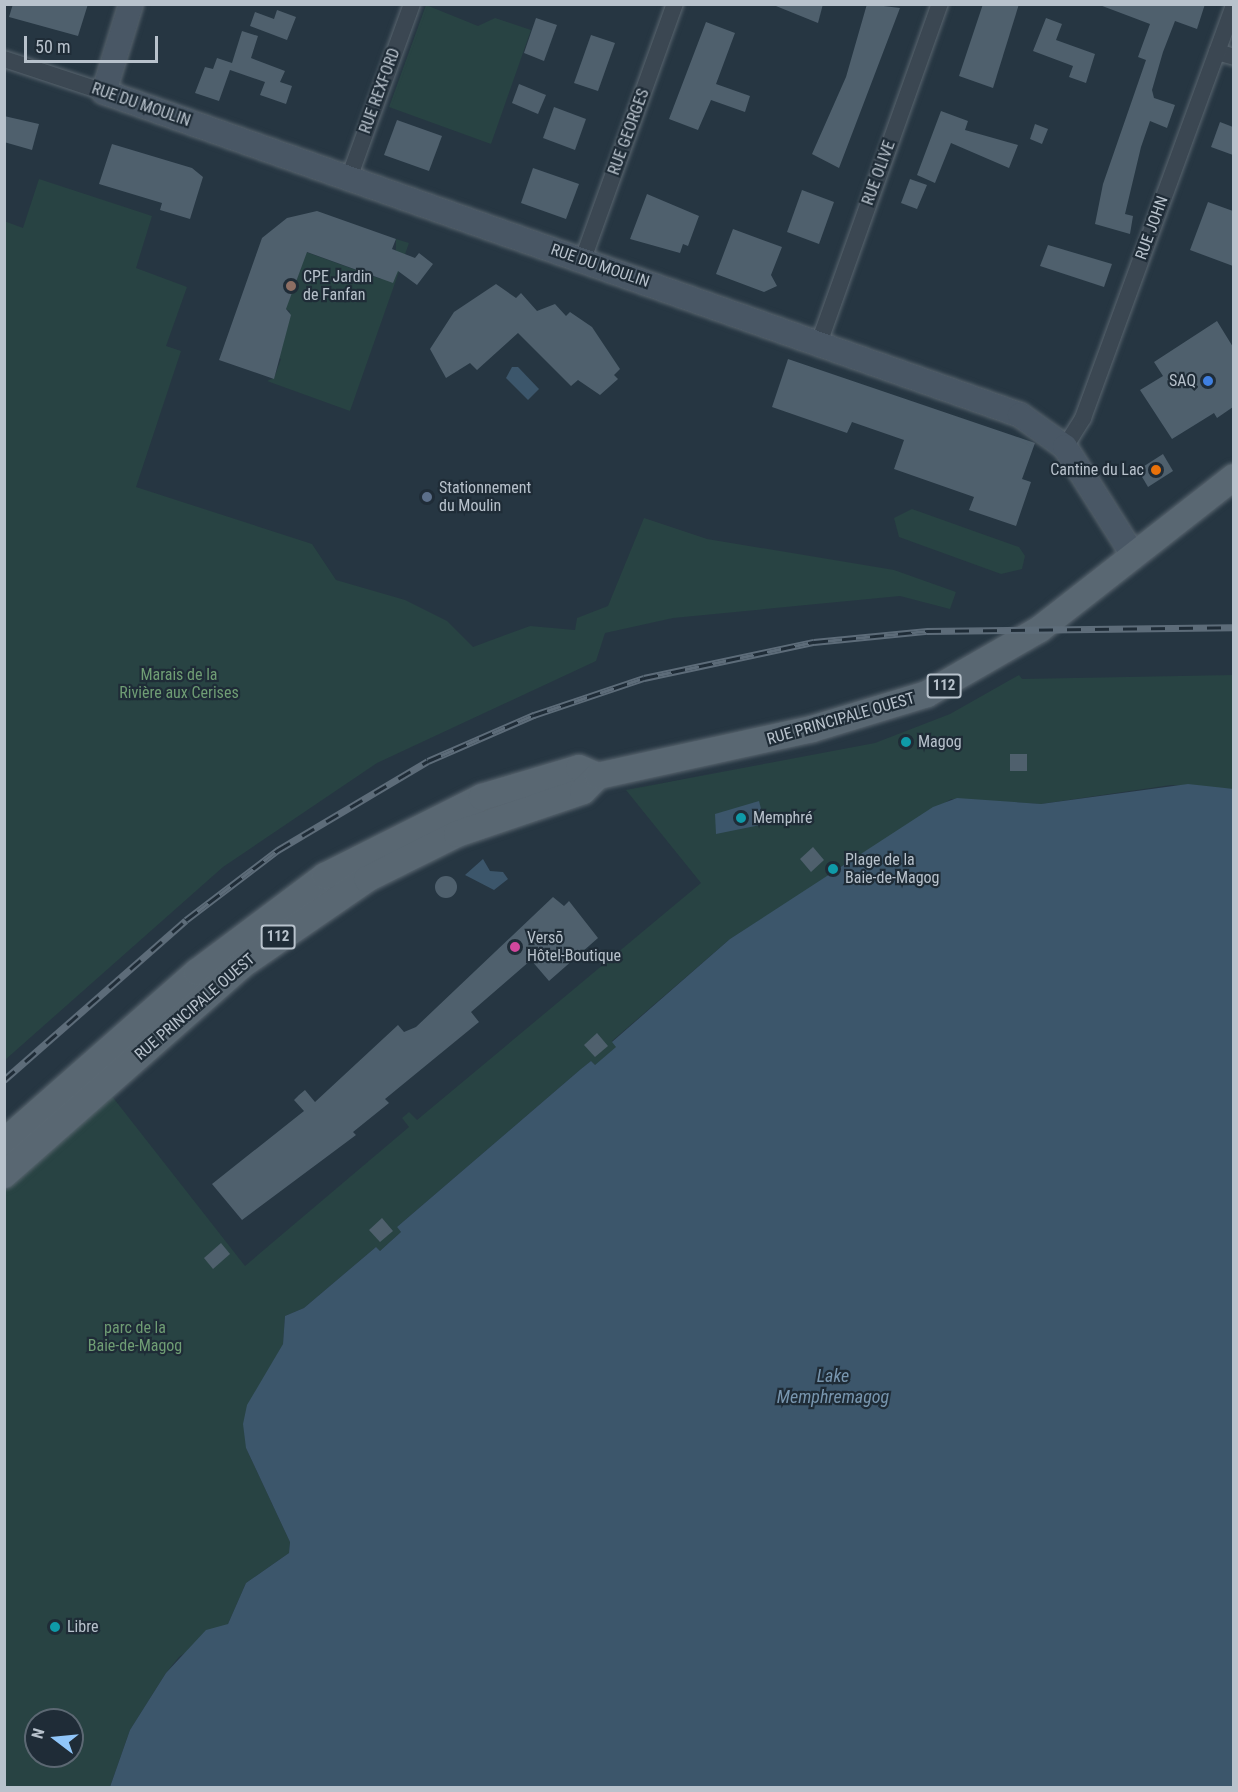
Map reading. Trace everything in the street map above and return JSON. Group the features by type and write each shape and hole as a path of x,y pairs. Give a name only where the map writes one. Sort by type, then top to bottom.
{"main road":[{"name":"RUE PRINCIPALE OUEST","path":"4,1175 205,997 303,920 426,848 583,791 598,776 812,729 927,694 1034,633 1233,477"},
{"name":"RUE PRINCIPALE OUEST","path":"4,1142 212,959 325,876 419,824 482,797 579,768 598,776"}],"street":[{"path":"104,92 131,4"},
{"name":"RUE REXFORD","path":"349,177 412,4"},
{"name":"RUE GEORGES","path":"583,260 675,4"},
{"name":"RUE OLIVE","path":"819,343 940,4"},
{"name":"RUE JOHN","path":"1065,447 1083,418 1233,6"},
{"path":"1216,52 1233,57"},
{"name":"RUE DU MOULIN","path":"4,58 349,177 1020,415 1065,447 1134,556"}],"green space":[{"path":"426,5 478,26 495,18 531,30 491,144 389,107"},
{"name":"Marais de la Rivière aux Cerises","path":"39,179 152,216 136,268 187,287 166,346 181,351 136,487 312,544 336,580 405,600 447,621 473,647 530,626 575,630 577,618 608,606 644,518 707,539 894,570 956,592 950,609 900,596 673,618 605,633 596,661 377,763 223,867 5,1060 4,221 23,228"},
{"path":"396,239 409,243 350,411 267,381 274,378 281,359 276,356 290,311 285,309 306,252 381,279 396,251"},
{"path":"912,509 1019,547 1025,556 1022,569 1001,574 899,537 894,518"},
{"name":"parc de la Baie-de-Magog","path":"1019,675 1022,679 1233,675 1233,789 1171,785 1041,804 951,799 730,939 612,1041 617,1047 595,1065 591,1061 581,1069 397,1227 401,1232 380,1251 376,1247 304,1308 285,1316 283,1344 269,1369 246,1448 290,1542 289,1553 246,1583 228,1624 179,1657 166,1673 130,1730 110,1787 5,1787 4,1191 111,1095 245,1266 409,1127 402,1118 409,1112 417,1120 701,883 626,790 875,743 950,714"}],"water":[{"path":"512,367 518,367 539,389 528,400 506,378"},
{"name":"Lake Memphremagog","path":"1188,784 1234,789 1233,1787 110,1787 130,1730 166,1673 206,1630 228,1624 246,1583 289,1553 290,1542 246,1448 243,1424 247,1405 283,1344 285,1316 304,1308 376,1247 380,1251 401,1232 397,1227 581,1069 591,1061 595,1065 616,1047 612,1042 730,939 933,807 957,798 1041,804"},
{"path":"759,801 765,824 716,834 715,814"},
{"path":"483,859 490,871 503,872 508,879 494,890 465,875"}],"building":[{"path":"13,4 88,4 78,36 9,17"},
{"path":"771,4 823,4 818,23"},
{"path":"867,4 900,8 839,168 812,154 846,77"},
{"path":"983,4 1019,4 993,88 959,76"},
{"path":"1097,4 1205,4 1197,29 1175,21 1163,52 1152,90 1154,98 1175,105 1167,128 1150,121 1141,147 1125,214 1133,216 1130,234 1095,224 1103,184 1146,60 1138,57 1150,24"},
{"path":"277,10 296,17 287,40 250,26 255,12 274,19"},
{"path":"536,18 557,25 544,61 524,53"},
{"path":"1046,18 1062,24 1056,40 1095,54 1086,83 1069,77 1073,66 1033,51"},
{"path":"706,22 735,33 716,84 750,96 745,112 711,100 698,130 669,119"},
{"path":"242,31 258,36 251,58 285,71 280,82 292,86 286,104 260,95 265,82 230,70 219,101 195,93 205,67 213,69 217,58 232,63"},
{"path":"591,35 615,43 598,91 574,83"},
{"path":"519,84 546,95 538,114 512,103"},
{"path":"554,107 586,119 575,150 543,138"},
{"path":"941,111 968,121 965,130 1018,145 1009,168 951,143 935,183 917,175"},
{"path":"4,116 39,124 32,150 4,142"},
{"path":"397,120 442,136 429,171 384,155"},
{"path":"1220,122 1233,127 1233,155 1211,147"},
{"path":"1035,124 1048,129 1042,144 1030,139"},
{"path":"112,144 192,168 203,177 190,219 160,210 162,203 99,184"},
{"path":"533,168 579,184 566,219 521,203"},
{"path":"910,179 927,185 917,209 901,203"},
{"path":"802,190 834,202 819,244 787,232"},
{"path":"647,194 699,216 688,246 683,244 680,253 630,239"},
{"path":"1208,202 1233,211 1233,266 1190,250"},
{"path":"317,211 396,239 392,249 415,258 419,253 433,264 417,285 398,271 393,283 307,252 286,309 291,315 274,379 219,360 262,238 287,218"},
{"path":"733,229 782,247 771,275 777,286 764,292 716,274"},
{"path":"1048,245 1112,264 1104,287 1040,266"},
{"path":"496,284 516,298 521,293 537,311 555,304 566,316 570,312 592,327 620,369 614,375 618,379 600,395 578,380 571,386 518,333 477,370 470,363 446,378 430,349 454,312"},
{"path":"1217,321 1233,347 1233,407 1217,418 1214,413 1172,439 1140,390 1163,376 1154,362"},
{"path":"788,359 1035,443 1022,479 1031,482 1016,526 969,510 974,497 894,469 904,440 852,422 847,433 772,407"},
{"name":"Cantine du Lac","path":"1163,454 1173,471 1148,487 1138,470"},
{"path":"1010,754 1027,754 1027,771 1010,771"},
{"path":"813,847 824,860 811,872 800,859"},
{"path":"446,876 454,879 457,887 454,895 446,898 438,895 435,887 438,879"},
{"path":"553,897 564,906 569,901 598,938 549,981 531,960 471,1012 479,1022 385,1099 389,1103 353,1132 356,1135 242,1220 212,1184 304,1111 294,1100 299,1095 305,1090 315,1102 398,1025 404,1032 416,1027"},
{"path":"597,1033 608,1046 595,1057 584,1045"},
{"path":"382,1218 393,1231 380,1242 369,1230"},
{"path":"221,1243 230,1254 213,1269 204,1258"}],"railway":[{"path":"4,1080 186,920 278,850 428,761 534,715 644,678 814,642 927,631 1234,627"}],"place":[{"name":"CPE Jardin de Fanfan","path":"291,286"},
{"name":"SAQ","path":"1208,381"},
{"name":"Cantine du Lac","path":"1156,470"},
{"name":"Stationnement du Moulin","path":"427,497"},
{"name":"Magog","path":"906,742"},
{"name":"Memphré","path":"741,818"},
{"name":"Plage de la Baie-de-Magog","path":"833,869"},
{"name":"Versō Hôtel-Boutique","path":"515,947"},
{"name":"Libre","path":"55,1627"}]}
